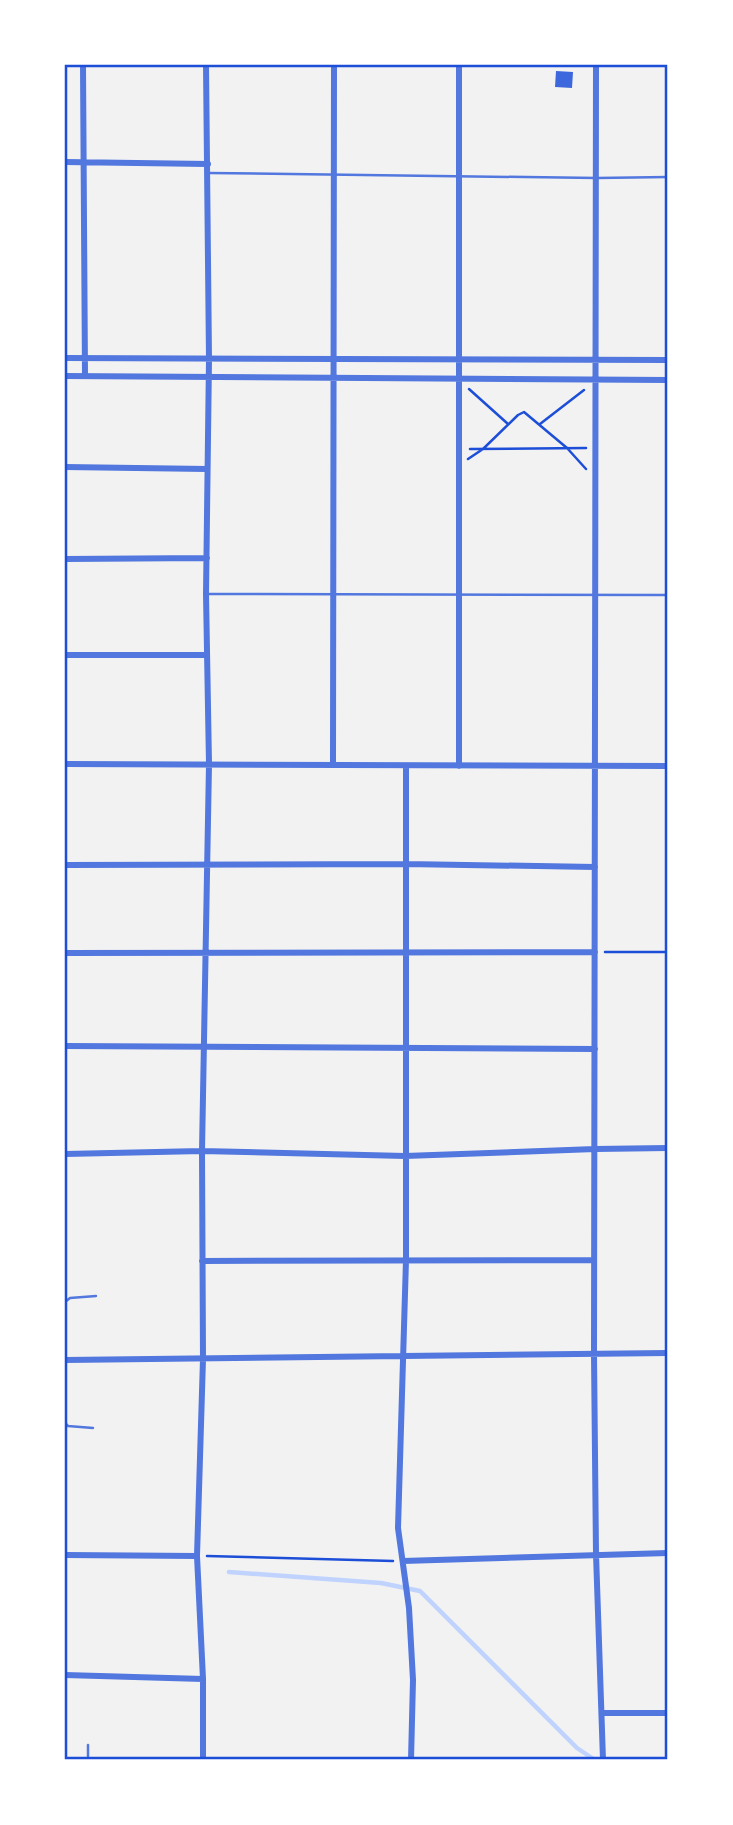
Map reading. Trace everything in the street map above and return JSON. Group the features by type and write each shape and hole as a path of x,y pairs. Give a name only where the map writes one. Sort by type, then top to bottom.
{"street":[{"path":"83,65 85,376"},
{"path":"203,1760 203,1679 197,1556 203,1359 201,1151 209,764 206,594 209,359 206,65"},
{"path":"334,65 334,764"},
{"path":"459,65 459,766"},
{"path":"596,65 594,1355 596,1554 603,1760"},
{"path":"65,162 208,164"},
{"path":"65,358 668,360"},
{"path":"65,376 668,380"},
{"path":"65,467 207,469"},
{"path":"65,559 207,558"},
{"path":"65,655 207,655"},
{"path":"65,764 668,766"},
{"path":"406,766 406,1260 398,1528 413,1680 411,1760"},
{"path":"65,865 207,867 406,864 595,867"},
{"path":"65,953 595,952"},
{"path":"65,1046 594,1049"},
{"path":"65,1154 201,1151 405,1156 668,1148"},
{"path":"202,1261 594,1260"},
{"path":"65,1360 668,1353"},
{"path":"403,1561 668,1553"},
{"path":"65,1555 197,1556"},
{"path":"65,1675 203,1679"},
{"path":"602,1713 668,1713"}],"lane":[{"path":"206,173 668,177"},
{"path":"206,594 668,594"},
{"path":"65,1302 70,1297 96,1296"},
{"path":"65,1423 68,1426 93,1428"},
{"path":"88,1745 88,1760"}],"path":[{"path":"459,380 508,424"},
{"path":"540,424 596,381"},
{"path":"459,466 483,449 524,412 567,448 596,479"},
{"path":"459,449 596,448"},
{"path":"595,952 668,952"},
{"path":"197,1556 403,1561"}],"building":[{"path":"556,71 573,72 572,88 555,87"}],"waterway":[{"path":"229,1572 381,1583 420,1591 577,1748 595,1760"}]}
